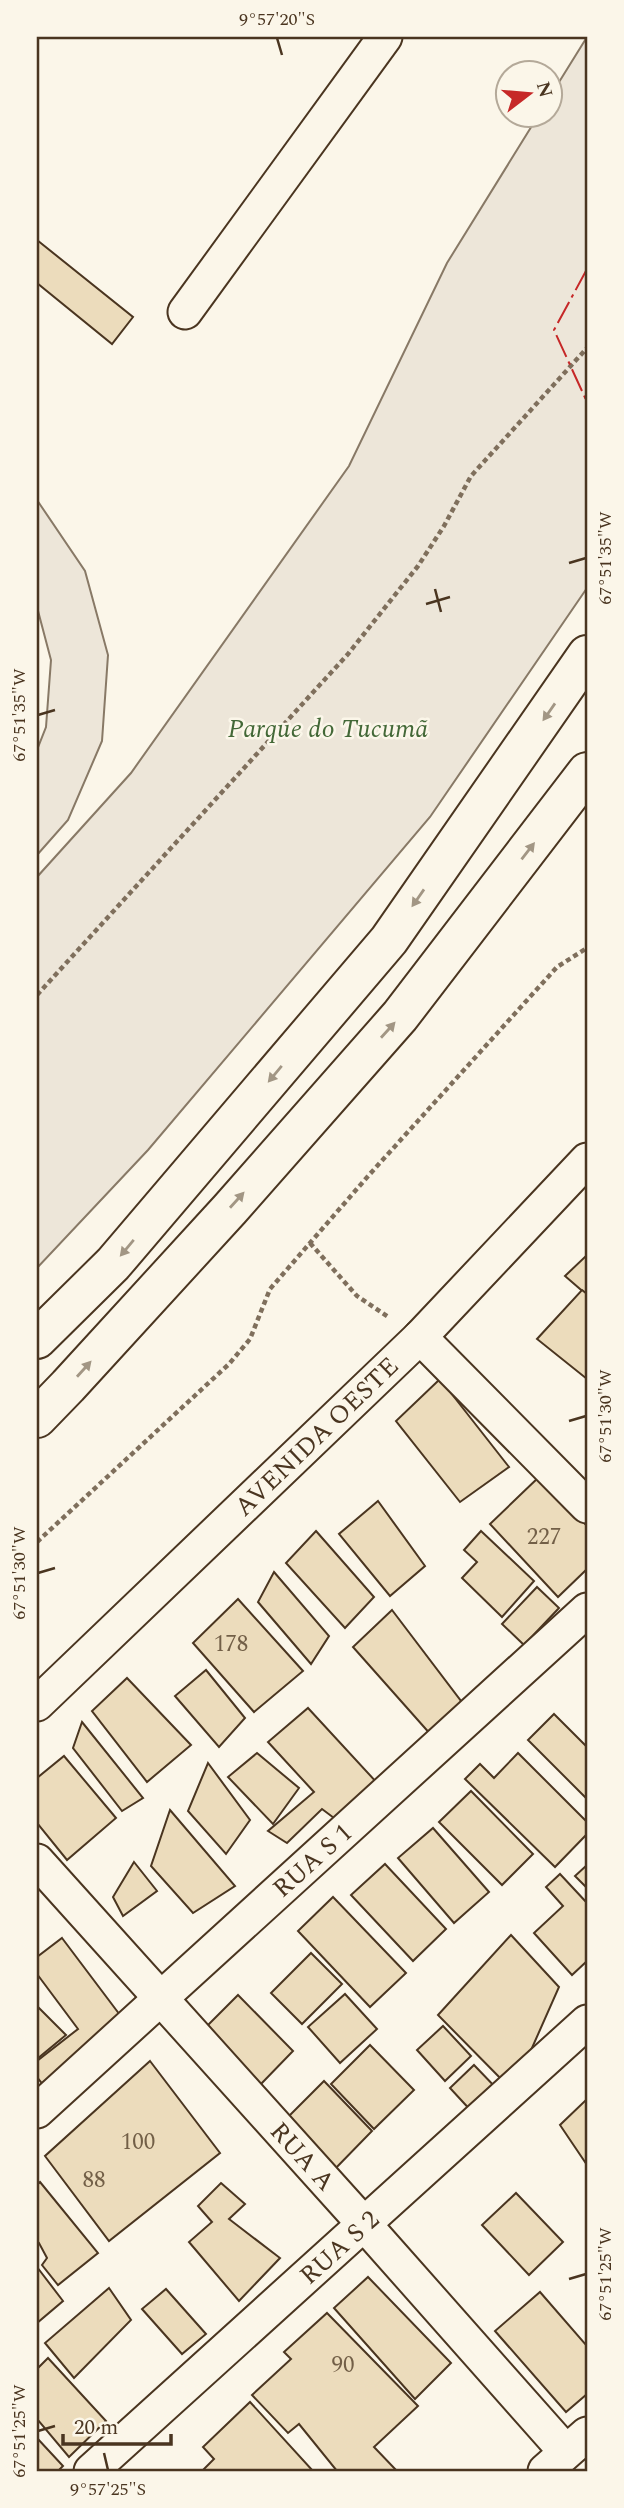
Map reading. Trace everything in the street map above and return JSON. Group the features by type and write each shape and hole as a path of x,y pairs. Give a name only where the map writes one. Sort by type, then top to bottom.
{"main road":[{"path":"37,1339 113,1264 389,940 587,655"},
{"path":"37,1418 229,1209 400,1016 581,788"}],"street":[{"path":"185,313 385,37"},
{"name":"AVENIDA OESTE","path":"37,1704 420,1337 587,1160"},
{"path":"420,1337 587,1506"},
{"name":"RUA S 1","path":"37,2110 587,1610"},
{"name":"RUA A","path":"37,1861 566,2453"},
{"name":"RUA S 2","path":"91,2471 587,2022"}],"path":[{"path":"37,995 348,654 418,566 471,477 587,348"},
{"path":"37,1542 229,1364 250,1339 270,1289 557,967 587,948"},
{"path":"310,1243 357,1296 420,1337"}],"green space":[{"name":"Parque do Tucumã","path":"587,37 587,588 430,817 148,1150 37,1268 37,877 131,773 349,466 447,263 529,130 564,130 564,74"},
{"path":"37,500 85,571 108,655 102,741 68,820 37,855 37,750 46,727 51,660 37,607"}],"building":[{"path":"37,240 133,317 112,344 37,283"},
{"path":"587,1255 587,1295 565,1276"},
{"path":"582,1290 587,1294 587,1379 537,1339"},
{"path":"440,1379 509,1467 460,1502 396,1421"},
{"path":"540,1476 587,1526 587,1569 558,1597 490,1524"},
{"path":"378,1501 425,1566 390,1596 339,1534"},
{"path":"316,1531 374,1597 345,1628 286,1563"},
{"path":"481,1531 534,1581 502,1617 462,1578 477,1562 464,1550"},
{"path":"274,1572 329,1636 311,1664 258,1602"},
{"path":"537,1587 559,1608 524,1645 502,1624"},
{"path":"238,1599 303,1671 254,1712 193,1643"},
{"path":"392,1610 464,1705 432,1736 353,1647"},
{"path":"206,1670 245,1718 219,1747 175,1696"},
{"path":"127,1678 191,1745 147,1782 92,1711"},
{"path":"308,1708 379,1785 338,1821 322,1809 287,1843 268,1831 314,1792 268,1742"},
{"path":"554,1714 587,1747 587,1799 528,1740"},
{"path":"82,1722 143,1798 122,1811 73,1748"},
{"path":"257,1753 299,1788 273,1824 228,1777"},
{"path":"518,1753 587,1822 587,1834 555,1867 465,1779 480,1764 494,1778"},
{"path":"64,1756 116,1818 67,1860 37,1823 37,1778"},
{"path":"208,1763 250,1820 226,1854 188,1811"},
{"path":"471,1791 533,1854 502,1885 439,1822"},
{"path":"170,1810 235,1886 193,1913 151,1866"},
{"path":"433,1828 489,1892 454,1923 398,1858"},
{"path":"134,1862 157,1891 123,1916 113,1897"},
{"path":"385,1864 446,1929 413,1961 351,1895"},
{"path":"587,1865 587,1888 575,1876"},
{"path":"560,1874 587,1903 587,1961 572,1975 534,1933 563,1906 546,1887"},
{"path":"333,1897 406,1973 370,2007 298,1931"},
{"path":"511,1935 559,1987 520,2075 511,2089 438,2015"},
{"path":"62,1938 126,2023 44,2086 37,2077 37,2061 78,2029 37,1974 37,1957"},
{"path":"311,1953 342,1984 302,2024 271,1993"},
{"path":"345,1994 377,2029 340,2063 308,2027"},
{"path":"238,1995 293,2051 260,2085 204,2029"},
{"path":"37,2006 66,2035 37,2059"},
{"path":"443,2026 471,2056 445,2081 417,2050"},
{"path":"370,2045 414,2090 374,2129 331,2084"},
{"path":"150,2061 220,2153 109,2241 45,2156"},
{"path":"474,2065 499,2091 474,2114 450,2088"},
{"path":"324,2081 372,2131 331,2173 282,2123"},
{"path":"587,2099 587,2165 560,2125"},
{"path":"40,2182 98,2253 58,2285 42,2265 47,2258 39,2243 37,2244 37,2185"},
{"path":"221,2183 245,2204 229,2219 280,2258 239,2301 189,2242 212,2222 198,2206"},
{"path":"516,2193 563,2242 529,2275 482,2225"},
{"path":"37,2267 63,2301 37,2323"},
{"path":"368,2277 451,2363 415,2399 334,2308"},
{"path":"109,2288 131,2320 74,2378 45,2343"},
{"path":"166,2289 206,2334 182,2354 142,2309"},
{"path":"540,2292 587,2346 587,2394 566,2412 495,2331"},
{"path":"327,2313 418,2406 374,2447 397,2471 337,2471 299,2424 288,2433 252,2395 291,2359 284,2352"},
{"path":"48,2358 106,2421 69,2457 37,2419 37,2369"},
{"path":"250,2402 313,2471 202,2471 214,2459 203,2447"},
{"path":"37,2438 63,2466 58,2471 37,2471"}],"power":[{"path":"587,269 554,330 587,402"}]}
